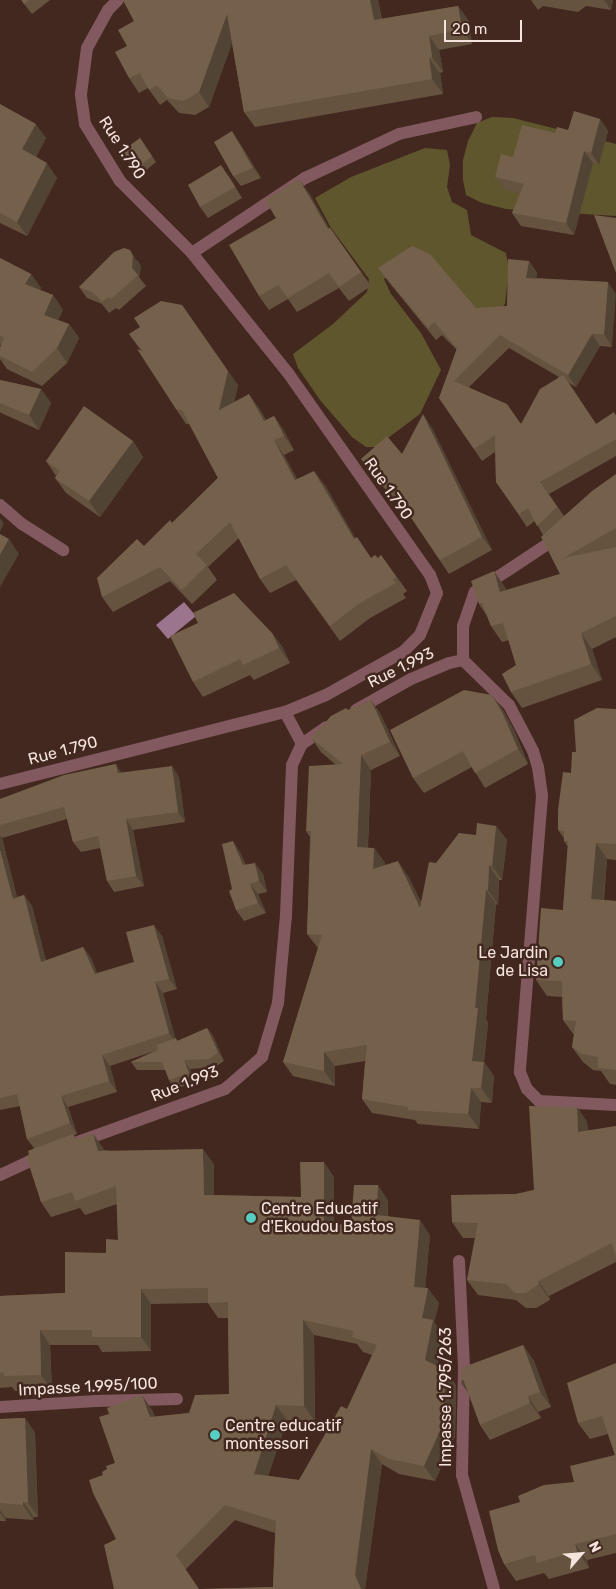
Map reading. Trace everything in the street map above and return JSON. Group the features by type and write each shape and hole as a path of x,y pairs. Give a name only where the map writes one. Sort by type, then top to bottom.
{"street":[{"name":"Rue 1.790","path":"0,784 285,712 326,696 403,652 420,635 437,593 430,575 288,373 192,252 120,181 85,124 81,94 86,48 108,10 118,0"},
{"path":"192,252 304,178 398,134 476,117"},
{"path":"0,505 22,524 63,550"},
{"path":"567,529 554,542 475,592 463,626 463,660 509,706 521,726 538,767 542,796 520,1072 527,1089 539,1101 616,1105"},
{"name":"Rue 1.993","path":"0,1175 63,1148 225,1089 262,1057 278,1003 286,915 292,766 302,744 345,716 411,679 449,663 463,660"},
{"path":"285,712 302,744"},
{"name":"Impasse 1.795/263","path":"459,1261 464,1367 462,1475 494,1589"},
{"name":"Impasse 1.995/100","path":"0,1407 96,1401 177,1399"}],"shaded area":[{"path":"492,117 513,118 616,144 616,216 506,209 482,203 466,195 463,180 463,160 468,141 477,123"},
{"path":"425,148 447,150 450,165 447,187 452,202 467,210 471,235 506,253 509,270 505,304 497,314 479,312 435,261 393,269 384,279 391,294 421,333 441,370 420,414 376,447 366,447 352,437 320,400 298,368 293,354 333,324 367,292 369,279 331,228 315,198 351,177"},
{"path":"184,602 196,616 168,639 156,625"}],"building":[{"path":"123,0 370,0 374,20 458,6 462,29 429,36 432,57 429,58 432,79 244,112 227,14 199,92 184,101 168,98 157,85 149,90 140,73 129,78 115,52 127,46 118,30 134,21"},
{"path":"0,104 36,124 22,149 47,163 17,222 0,213"},
{"path":"574,111 600,119 591,153 584,151 566,223 512,213 524,184 495,177 501,154 513,157 522,125 555,133 557,127 568,130"},
{"path":"232,131 253,168 233,176 214,142"},
{"path":"140,138 152,156 135,170 121,152"},
{"path":"221,165 235,187 200,207 188,185"},
{"path":"299,179 328,229 330,228 361,272 339,287 329,273 288,298 278,285 259,296 229,245 276,218 265,200"},
{"path":"594,215 616,218 616,273"},
{"path":"412,246 430,254 476,308 507,306 508,259 529,261 526,278 608,282 604,334 592,334 568,375 500,335 454,381 507,404 521,424 540,389 563,375 596,424 614,412 616,416 616,439 540,482 557,507 537,526 528,508 519,514 496,482 495,435 474,449 439,398 457,348 434,322 428,328 378,268"},
{"path":"124,248 130,250 133,256 132,268 138,275 111,299 109,297 102,302 94,293 79,287 114,252"},
{"path":"0,258 31,274 25,284 53,295 44,315 69,324 57,348 32,372 0,356 0,348 4,338 0,335"},
{"path":"161,301 182,305 228,371 219,410 249,394 264,421 274,416 284,436 274,440 295,480 314,471 354,539 357,537 371,558 375,555 378,558 381,555 396,577 393,580 396,583 360,603 330,626 286,565 260,579 230,522 196,554 207,565 182,590 160,567 102,597 97,578 137,539 144,546 170,520 172,523 218,478 182,410 176,409 137,349 144,352 129,334 140,327 134,318"},
{"path":"0,380 41,389 29,415 0,403"},
{"path":"84,406 133,441 89,501 55,478 60,471 46,461"},
{"path":"423,414 482,537 440,560 394,492 392,494 361,459 387,436 402,454"},
{"path":"616,474 616,528 563,558 616,547 616,616 581,633 591,664 511,692 502,674 516,665 503,623 491,626 482,603 479,604 471,581 494,571 500,592 560,574 541,537 592,491"},
{"path":"0,534 9,539 0,555"},
{"path":"234,593 272,633 279,648 243,665 240,659 193,682 170,636 198,623 193,613"},
{"path":"464,690 492,695 503,714 518,749 475,773 463,751 413,778 390,730"},
{"path":"371,700 390,742 361,755 357,847 374,848 373,869 398,861 420,908 429,862 436,863 459,833 476,835 477,823 496,826 492,866 489,865 488,890 486,890 475,1008 478,1008 472,1061 484,1062 481,1088 471,1088 468,1114 408,1110 408,1107 362,1099 367,1045 324,1052 324,1071 283,1062 322,935 307,934 311,831 306,831 309,766 343,764 311,738 331,716 346,708 348,710"},
{"path":"597,708 616,709 616,844 596,843 591,899 616,901 616,1070 598,1068 598,1057 582,1054 572,1047 576,1021 563,1020 562,981 536,980 541,908 563,910 568,841 564,841 564,831 558,830 558,810 563,772 571,773 572,752 576,752 574,720"},
{"path":"116,764 118,773 172,766 178,812 126,819 136,876 107,881 98,836 73,842 64,807 0,825 0,799 64,775"},
{"path":"233,841 243,865 255,863 259,881 250,884 258,903 236,910 229,891 232,889 222,844"},
{"path":"0,850 13,899 24,895 41,962 83,947 95,974 134,962 126,932 154,925 169,979 155,982 169,1033 102,1055 109,1081 61,1096 70,1123 27,1139 17,1094 0,1098"},
{"path":"207,1028 218,1052 209,1059 184,1060 189,1073 169,1080 162,1062 131,1062 158,1050 157,1045 176,1038 177,1041"},
{"path":"529,1106 577,1107 578,1132 616,1126 616,1257 612,1243 538,1281 539,1284 526,1293 515,1293 506,1284 467,1280 478,1223 452,1222 451,1195 516,1194 534,1190"},
{"path":"73,1134 75,1139 93,1134 98,1151 203,1149 204,1195 301,1197 300,1162 324,1162 324,1224 351,1225 354,1185 378,1185 377,1215 420,1220 414,1287 428,1288 422,1318 433,1320 425,1360 445,1370 444,1422 424,1466 389,1459 371,1449 355,1575 361,1589 201,1589 273,1587 276,1521 225,1505 176,1555 199,1589 114,1589 104,1545 116,1539 93,1493 89,1480 103,1475 102,1472 107,1469 106,1466 115,1463 99,1417 109,1414 107,1408 142,1395 150,1417 189,1413 195,1395 229,1394 228,1302 208,1303 208,1288 141,1289 141,1337 92,1337 92,1330 40,1330 41,1375 4,1376 4,1372 0,1373 0,1296 65,1293 65,1252 106,1253 106,1239 118,1240 116,1186 75,1201 72,1192 41,1202 26,1156 29,1155 28,1151","holes":["303,1320 354,1331 352,1337 377,1345 347,1409 341,1406 299,1480 254,1474 276,1405 304,1406"]},
{"path":"523,1345 540,1392 528,1396 530,1403 480,1425 463,1379 461,1383 461,1368"},
{"path":"616,1363 616,1534 575,1544 577,1551 537,1563 535,1555 504,1564 498,1550 489,1511 520,1502 518,1496 544,1485 574,1482 570,1466 615,1455 602,1416 578,1423 567,1383"},
{"path":"25,1418 28,1502 23,1502 23,1505 0,1503 0,1419"}],"place":[{"name":"Le Jardin de Lisa","path":"558,962"},
{"name":"Centre Educatif d'Ekoudou Bastos","path":"251,1218"},
{"name":"Centre educatif montessori","path":"215,1435"}]}
